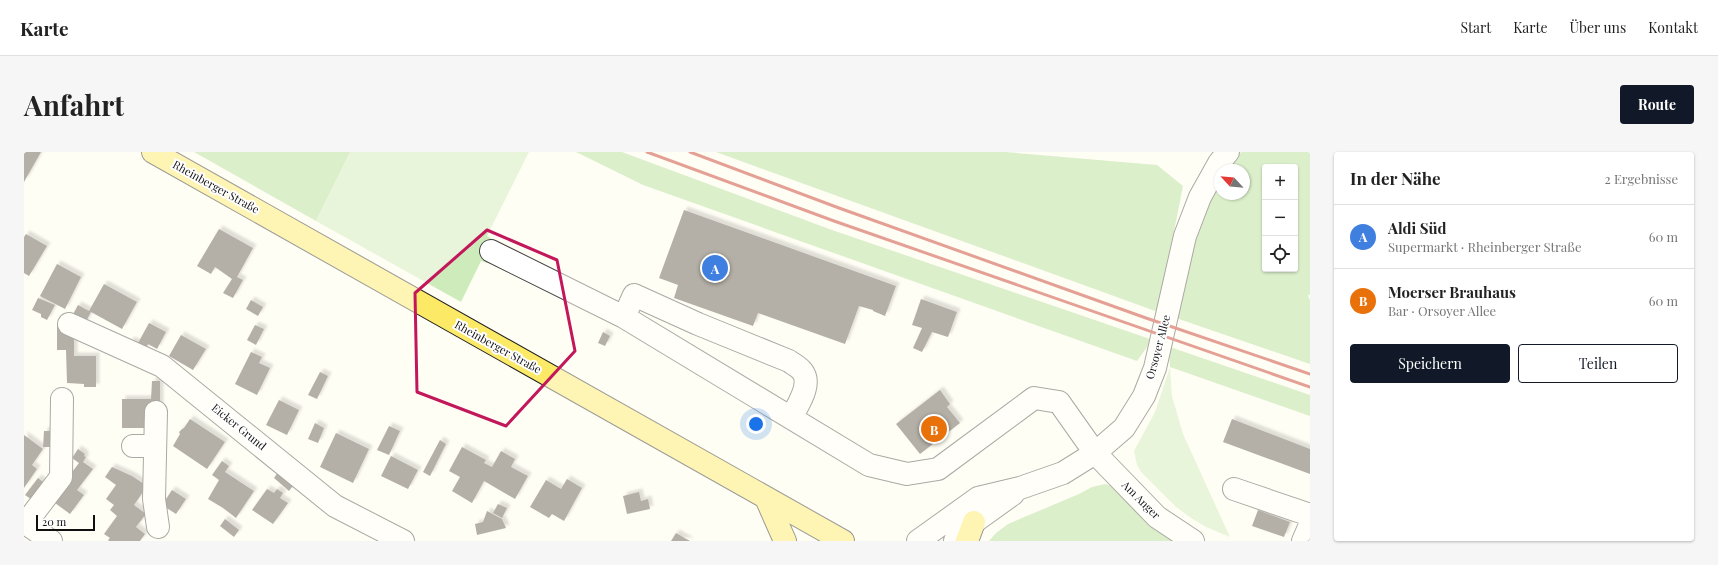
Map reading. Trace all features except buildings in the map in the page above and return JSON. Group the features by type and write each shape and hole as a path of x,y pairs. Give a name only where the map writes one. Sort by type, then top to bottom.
{"main road":[{"name":"Rheinberger Straße","path":"153,152 843,541"},
{"path":"766,498 785,541"}],"street":[{"name":"Orsoyer Allee","path":"918,541 978,498 1020,488 1063,474 1095,453 1124,428 1144,396 1155,368 1185,236 1200,197 1219,163 1228,152"},
{"name":"Am Anger","path":"491,250 624,317 869,466 907,474 938,469 1034,398 1059,402 1095,453 1157,517 1193,541"},
{"path":"624,317 634,295 698,324 789,361 802,371 806,383 805,390 791,418"},
{"name":"Eicker Grund","path":"69,324 162,366 335,506 402,541"},
{"path":"51,541 25,523 61,477 62,399"},
{"path":"156,412 154,499 158,527"},
{"path":"133,446 155,446"},
{"name":"Orsoyer Allee","path":"955,541 971,532 1020,488"},
{"path":"1234,489 1310,515"},
{"path":"1303,541 1310,525"}],"highlighted area":[{"path":"487,230 557,260 575,351 506,426 417,392 415,293"}],"green space":[{"path":"194,152 350,152 316,221"},
{"path":"350,152 529,152 487,236 498,243 487,263 481,261 461,302 316,221"},
{"path":"576,152 622,152 832,230 1150,339 1147,347 1137,361 643,185"},
{"path":"716,152 1005,152 1157,165 1183,186 1158,312"},
{"path":"1241,152 1310,152 1310,294 1308,296 1310,300 1310,364 1176,318 1199,223 1214,192 1214,200 1250,200 1250,164 1232,164"},
{"path":"1170,347 1310,395 1310,416 1170,367"},
{"path":"1170,367 1172,396 1183,434 1230,537 1206,527 1175,506 1141,472 1137,465 1134,451 1155,412"},
{"path":"1105,484 1113,486 1175,541 989,541 996,533 1008,524 1092,487"}],"railway":[{"path":"647,152 834,221 1310,387"},
{"path":"690,152 839,208 1146,318 1310,374"}],"place":[{"name":"Aldi Süd","path":"715,268"},
{"name":"Moerser Brauhaus","path":"934,429"}]}
